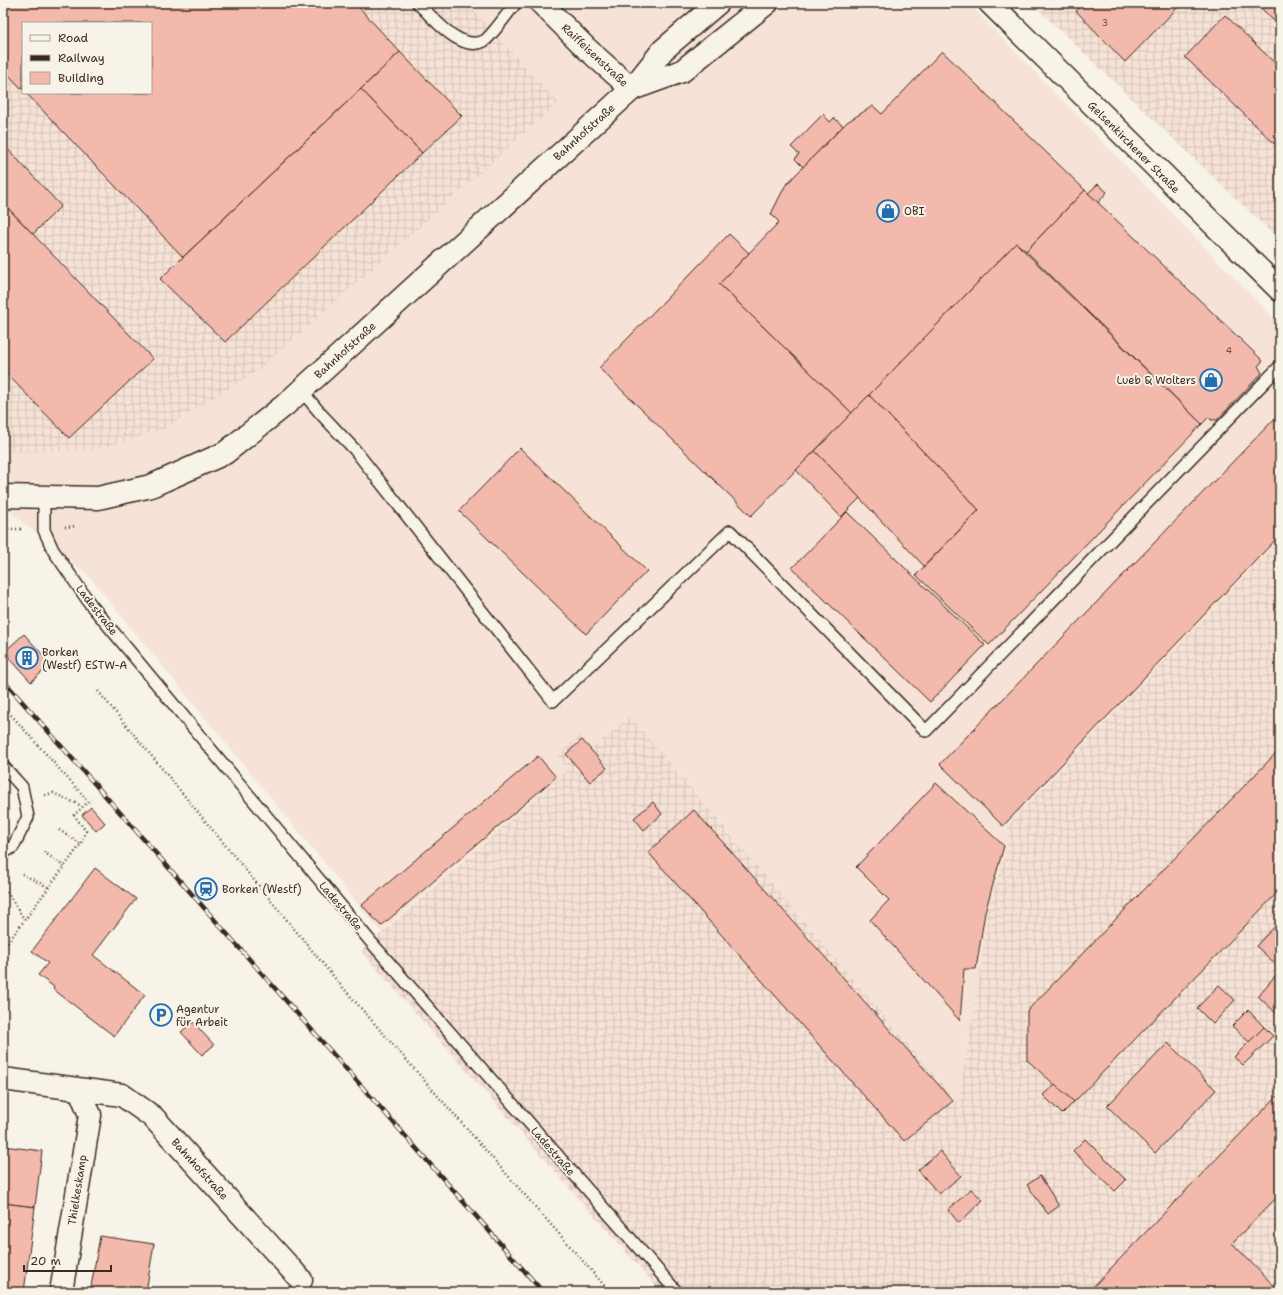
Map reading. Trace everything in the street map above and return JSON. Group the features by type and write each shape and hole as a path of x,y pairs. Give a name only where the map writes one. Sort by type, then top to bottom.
{"street":[{"name":"Raiffeisenstraße","path":"541,3 587,49 632,89"},
{"path":"632,89 663,50 718,3"},
{"path":"632,89 682,71 766,3"},
{"name":"Gelsenkirchener Straße","path":"990,3 1280,290"},
{"name":"Bahnhofstraße","path":"3,496 98,498 151,486 225,453 301,390 632,89"},
{"name":"Bahnhofstraße","path":"3,1079 122,1096 153,1117 301,1280"},
{"name":"Thielkeskamp","path":"61,1292 90,1115 80,1090"}],"lane":[{"path":"418,3 454,37 473,44 484,41 516,3"},
{"path":"301,390 355,450 553,701 730,531 926,731 1280,366"},
{"name":"Ladestraße","path":"44,498 44,530 53,550 91,605 371,942 677,1292"},
{"path":"3,766 22,787 28,817 13,847 3,853"}],"path":[{"path":"98,692 338,982 610,1292"},
{"path":"3,706 90,800 74,815 86,831 81,844 50,888 24,919 3,949"},
{"path":"59,830 81,844"},
{"path":"44,852 65,867"},
{"path":"22,874 50,888"},
{"path":"7,892 24,919"}],"shaded area":[{"path":"3,3 968,3 1280,325 1280,539 1008,825 1008,847 987,913 980,973 958,1103 630,716 592,749 557,755 568,770 381,932 87,574 3,506"},
{"path":"3,3 467,3 558,103 260,369 163,429 99,449 23,452 3,451"},
{"path":"1033,3 1280,3 1280,241 1037,8"},
{"path":"1280,539 1280,1292 661,1292 361,951 568,770 557,755 581,735 592,749 630,716 958,1103 980,973 987,913 1008,847 1008,825"}],"building":[{"path":"10,3 355,3 400,52 183,257 27,94 152,94 152,22 22,22 22,89 3,69 3,10"},
{"path":"1084,3 1182,3 1125,62 1076,11"},
{"path":"1256,3 1280,3 1280,27"},
{"path":"1225,15 1280,68 1280,149 1185,57"},
{"path":"942,51 1085,190 1026,251 1016,243 852,413 719,284 779,222 771,214 785,186 803,167 847,122 873,106 882,114"},
{"path":"400,52 462,116 422,153 361,89"},
{"path":"361,89 422,153 225,342 160,279"},
{"path":"823,114 830,122 834,118 843,126 803,167 795,159 799,154 791,147"},
{"path":"3,144 61,206 33,234 3,203"},
{"path":"1098,184 1107,192 1098,203 1088,193"},
{"path":"1085,190 1263,361 1258,366 1262,373 1217,420 1211,420 1209,417 1202,424 1026,251"},
{"path":"3,203 153,359 69,438 4,371 3,373"},
{"path":"729,234 749,253 719,284 852,413 751,516 599,368"},
{"path":"1016,243 1202,424 989,645 916,575 979,510 869,395"},
{"path":"869,395 979,510 924,566 815,451"},
{"path":"1280,413 1280,535 1003,826 940,764"},
{"path":"520,448 647,571 586,634 459,511"},
{"path":"815,451 860,498 841,517 796,470"},
{"path":"847,512 985,645 930,702 792,568"},
{"name":"Borken (Westf) ESTW-A","path":"24,634 51,664 31,682 4,652"},
{"path":"582,740 607,768 590,782 566,754"},
{"path":"1280,749 1280,890 1074,1102 1027,1060 1027,1011"},
{"path":"538,756 556,777 381,926 362,905"},
{"path":"936,783 1004,846 985,912 976,969 964,969 960,1021 870,920 889,900 856,867"},
{"path":"653,802 662,814 644,830 634,818"},
{"path":"91,807 105,823 96,831 82,815"},
{"path":"694,810 953,1101 904,1141 648,852"},
{"path":"95,868 136,899 93,955 145,995 114,1036 53,989 54,987 38,975 48,963 32,951"},
{"path":"1280,921 1280,968 1256,946"},
{"path":"1280,970 1280,1017 1258,996"},
{"path":"1219,985 1235,1000 1213,1024 1197,1008"},
{"path":"1248,1010 1264,1027 1249,1042 1232,1026"},
{"path":"193,1022 214,1045 202,1055 181,1032"},
{"path":"1264,1027 1273,1036 1243,1065 1234,1057"},
{"path":"1168,1043 1216,1090 1155,1153 1107,1106"},
{"path":"1055,1084 1074,1102 1062,1114 1043,1095"},
{"path":"1280,1093 1280,1194 1232,1243 1280,1292 1088,1292"},
{"path":"1085,1139 1126,1180 1115,1191 1073,1151"},
{"path":"3,1146 42,1151 35,1207 3,1203"},
{"path":"940,1151 961,1176 939,1194 918,1170"},
{"path":"1040,1176 1059,1206 1048,1214 1027,1185"},
{"path":"971,1189 983,1200 959,1223 948,1210"},
{"path":"3,1203 35,1207 24,1292 3,1292"},
{"path":"100,1236 154,1244 146,1292 90,1292"}],"railway":[{"path":"3,680 543,1292"}],"place":[{"name":"OBI","path":"888,211"},
{"name":"Lueb & Wolters","path":"1211,380"},
{"name":"Borken (Westf) ESTW-A","path":"27,658"},
{"name":"Borken (Westf)","path":"206,889"},
{"name":"Agentur für Arbeit","path":"161,1015"}]}
